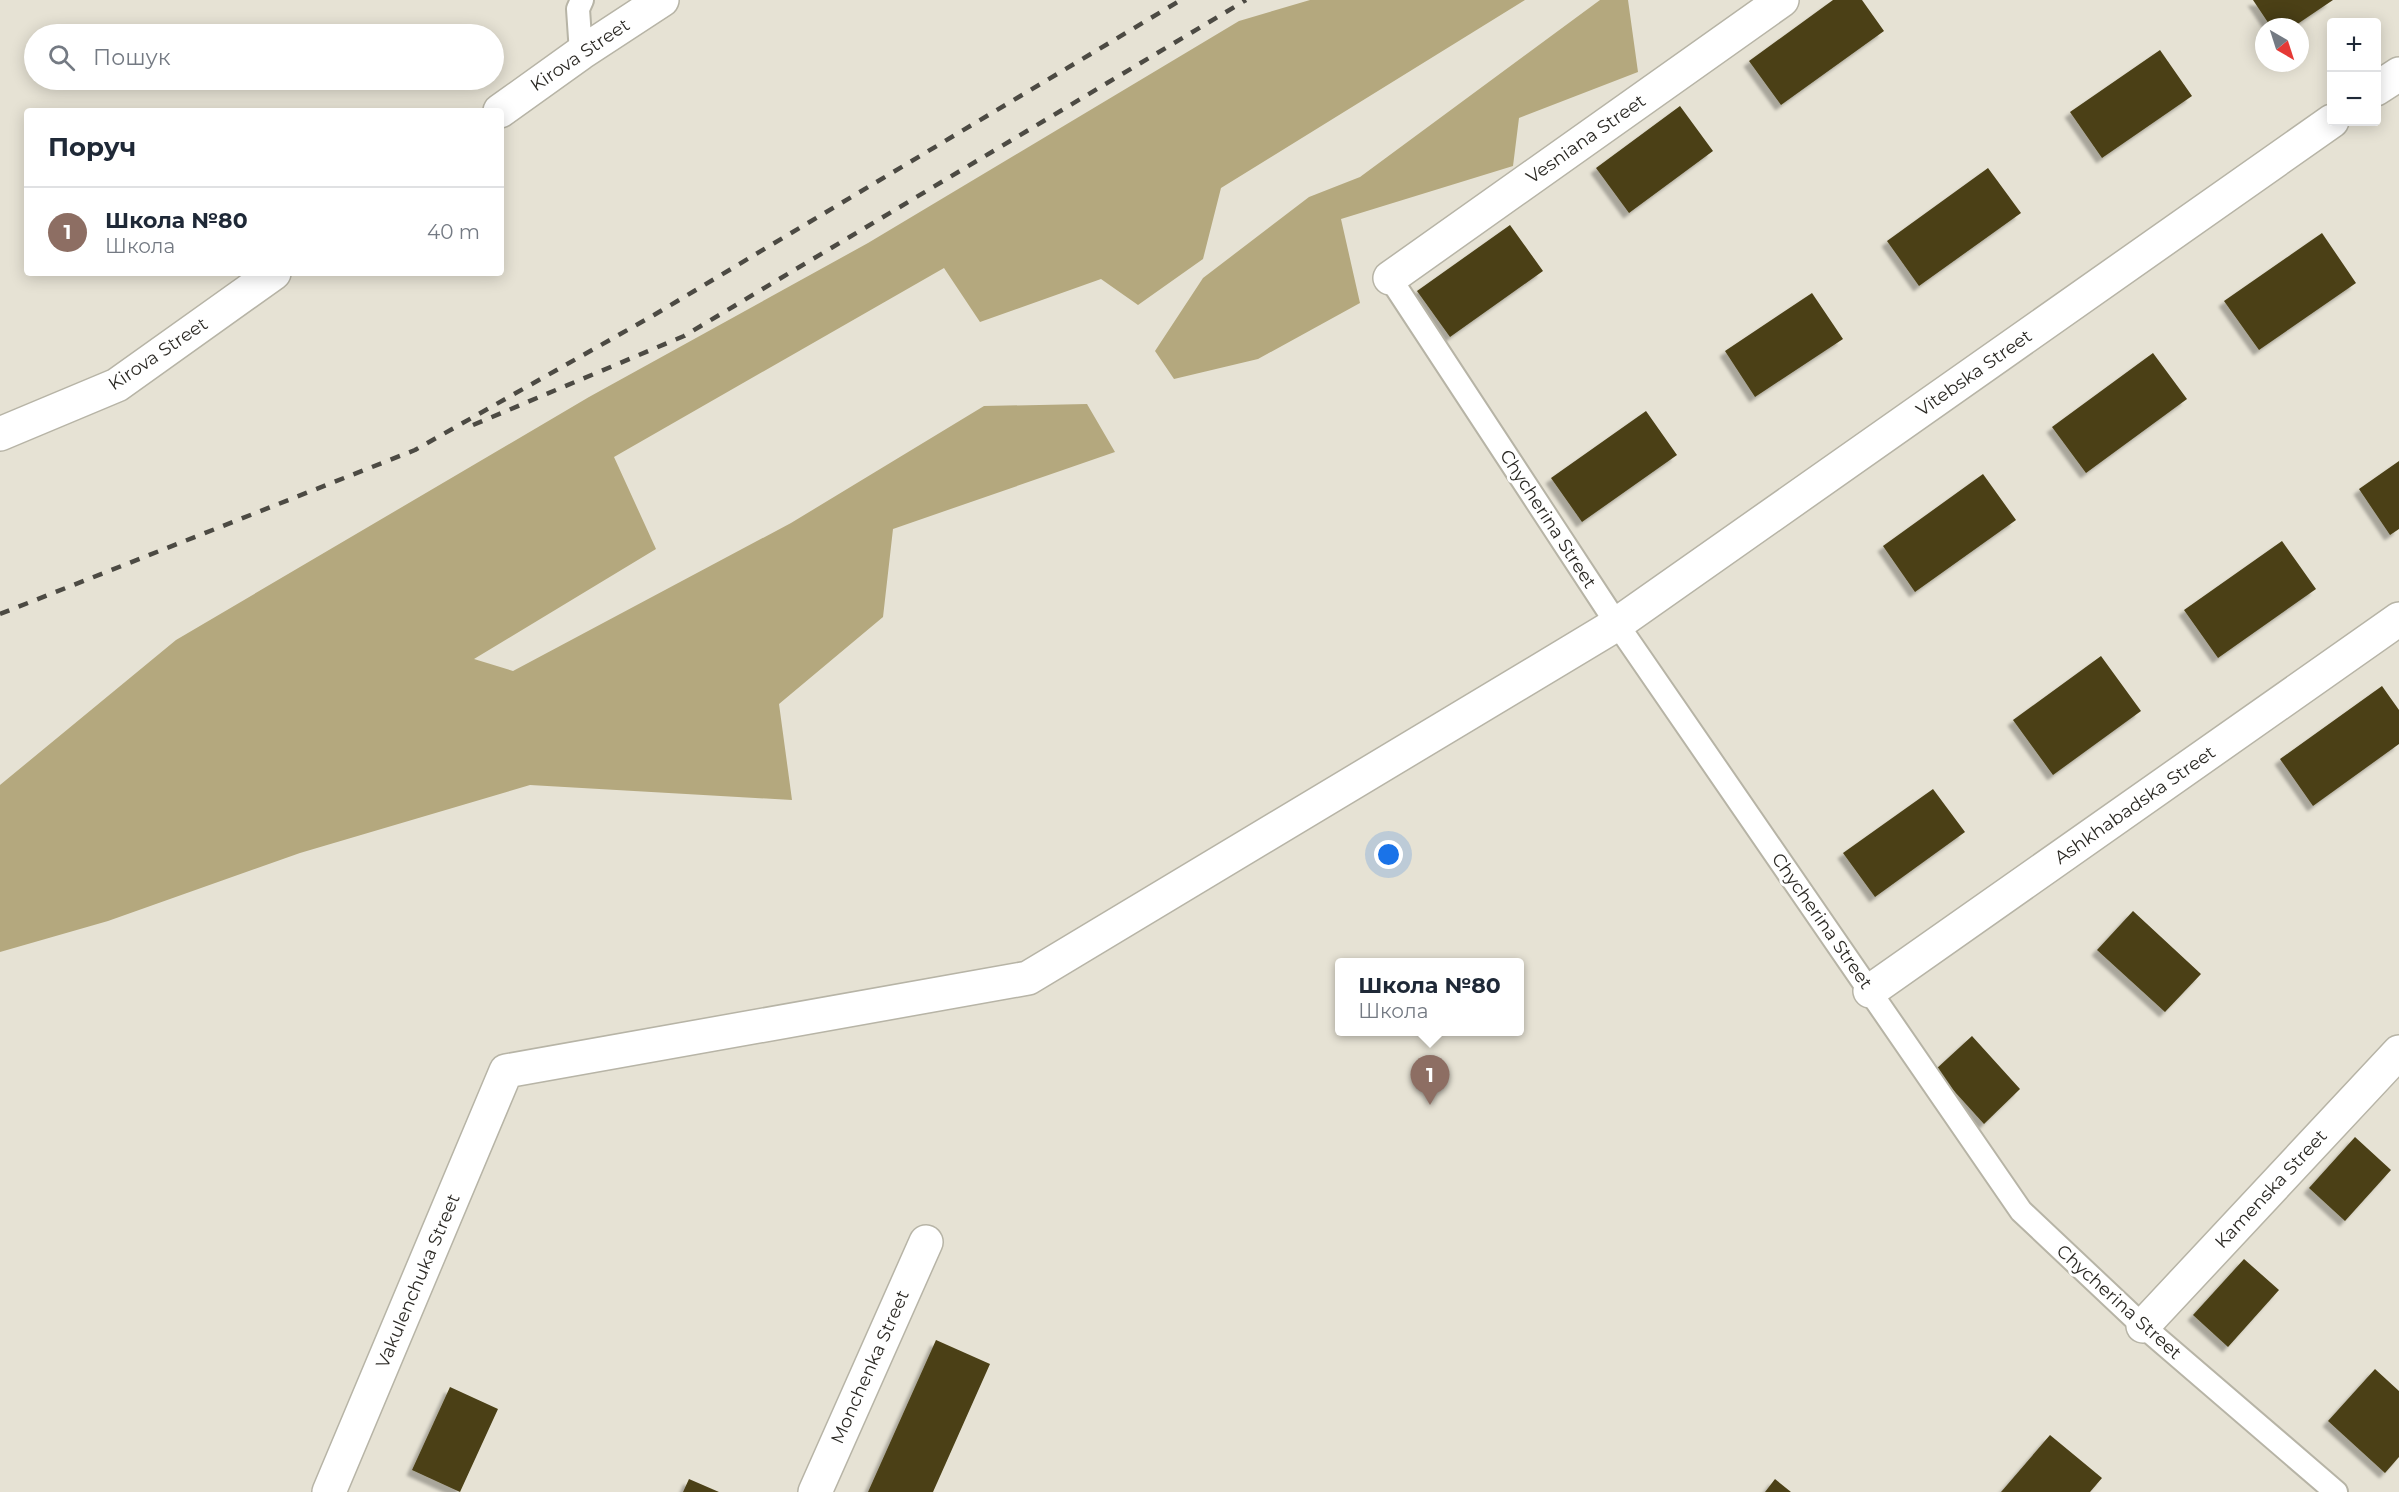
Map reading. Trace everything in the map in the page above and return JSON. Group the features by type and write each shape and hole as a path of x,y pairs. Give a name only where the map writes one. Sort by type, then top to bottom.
{"street":[{"name":"Kirova Street","path":"504,108 581,53 662,0"},
{"name":"Vesniana Street","path":"1390,278 1782,0"},
{"path":"2381,86 2399,74"},
{"name":"Vitebska Street","path":"506,1071 1028,978 1617,624 2327,124"},
{"name":"Kirova Street","path":"0,434 117,385 270,276"},
{"name":"Ashkhabadska Street","path":"1870,991 2399,619"},
{"name":"Kamenska Street","path":"2143,1326 2399,1052"},
{"name":"Vakulenchuka Street","path":"329,1492 506,1071"},
{"name":"Monchenka Street","path":"815,1492 926,1242"}],"lane":[{"path":"581,53 578,9 582,0"},
{"name":"Chycherina Street","path":"1390,278 1617,624 2021,1211 2143,1326 2336,1492"}],"shaded area":[{"path":"1310,0 1525,0 1221,188 1203,259 1138,305 1101,279 980,322 944,268 614,457 656,549 474,659 513,671 791,523 984,406 1087,404 1115,452 893,529 883,617 779,704 792,800 530,785 300,853 108,921 0,952 0,785 176,640 589,397 868,243 1239,21"},
{"path":"1600,0 1628,0 1638,72 1519,118 1513,166 1341,219 1360,303 1258,359 1174,379 1155,351 1203,278 1309,197 1360,177"}],"building":[{"path":"1833,0 1862,0 1884,31 1781,105 1749,61"},
{"path":"2253,0 2333,0 2306,18 2265,18"},
{"path":"2160,50 2192,96 2102,158 2070,112"},
{"path":"1680,106 1713,151 1629,213 1596,168"},
{"path":"1988,168 2021,213 1919,286 1887,241"},
{"path":"1510,225 1543,271 1450,337 1417,291"},
{"path":"2322,233 2356,283 2259,350 2224,301"},
{"path":"1812,293 1843,339 1755,397 1725,351"},
{"path":"2153,353 2187,399 2086,473 2052,427"},
{"path":"1646,411 1677,455 1582,522 1551,478"},
{"path":"2399,461 2399,529 2390,535 2359,489"},
{"path":"1983,474 2016,520 1915,592 1883,546"},
{"path":"2282,541 2316,589 2218,658 2184,610"},
{"path":"2101,656 2141,711 2053,775 2013,720"},
{"path":"2382,686 2399,710 2399,744 2313,806 2280,759"},
{"path":"1933,789 1965,832 1875,897 1843,853"},
{"path":"2133,911 2201,974 2165,1012 2097,950"},
{"path":"1972,1036 2020,1089 1984,1124 1935,1070"},
{"path":"2355,1137 2391,1170 2345,1221 2309,1188"},
{"path":"2244,1259 2279,1290 2228,1347 2193,1315"},
{"path":"936,1340 990,1364 933,1492 868,1492"},
{"path":"2375,1369 2399,1391 2399,1457 2385,1473 2328,1421"},
{"path":"450,1387 498,1409 460,1492 412,1470"},
{"path":"2050,1435 2102,1478 2090,1492 2001,1492"},
{"path":"689,1479 719,1492 683,1492"},
{"path":"1775,1479 1791,1492 1765,1492"}],"railway":[{"path":"0,614 415,450 654,315 1181,0"},
{"path":"473,425 684,336 1246,0"}],"place":[{"name":"Школа №80","path":"1430,1105"}]}
